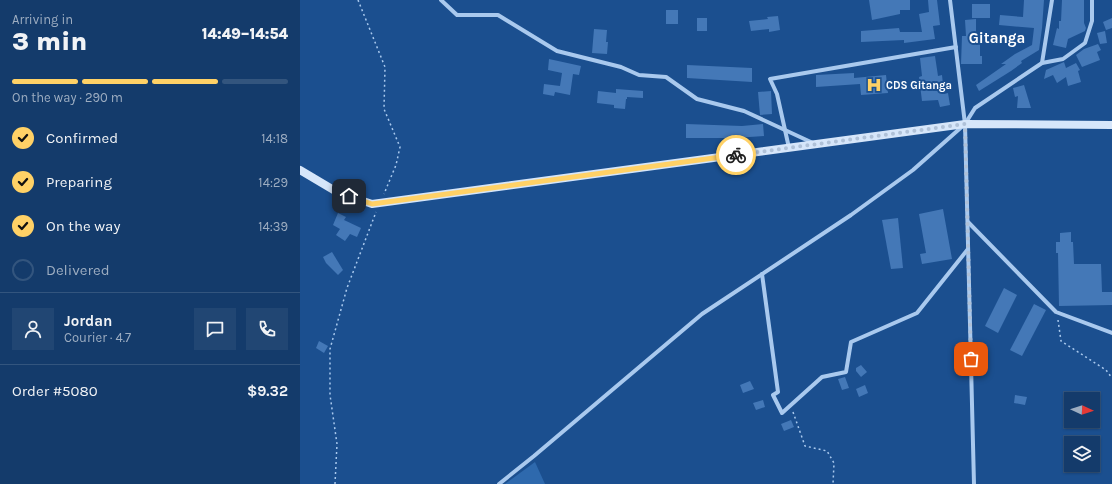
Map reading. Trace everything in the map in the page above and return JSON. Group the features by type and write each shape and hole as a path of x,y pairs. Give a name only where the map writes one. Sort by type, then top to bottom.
{"main road":[{"path":"300,170 337,192 372,204 965,124 1112,125"}],"street":[{"path":"441,0 457,15 498,15 556,51 621,67 639,75 666,77 697,99 744,111 814,144"},
{"path":"950,0 965,124 974,484"},
{"path":"1042,63 1052,0"},
{"path":"499,484 702,314 851,215 913,170 965,124 975,108 1042,63 1063,59 1085,43 1092,21 1092,0"},
{"path":"789,148 777,94 770,78 956,48"},
{"path":"968,222 1056,312 1112,333"},
{"path":"762,274 778,392 773,395 782,413 822,377 846,372 851,342 917,313 968,250"}],"path":[{"path":"335,484 338,444 330,395 330,349 346,288 396,165 400,147 384,109 385,67 358,0"},
{"path":"1056,312 1061,341 1106,370 1112,378"},
{"path":"791,404 805,446 826,451 834,463 833,484"}],"shaded area":[{"path":"535,462 545,484 505,484"}],"building":[{"path":"869,0 910,0 910,10 900,10 900,14 872,20"},
{"path":"928,0 937,0 940,25 933,26 935,39 904,43 904,40 861,42 861,31 899,28 900,32 922,32 919,14 929,12"},
{"path":"1024,0 1044,0 1039,50 1021,61 1022,63 1011,71 979,91 976,85 1006,64 1001,64 1015,54 1032,45 1034,28 999,25 1000,15 1023,17"},
{"path":"1062,0 1084,0 1085,31 1068,39 1066,48 1053,45 1057,28 1059,29 1059,21 1061,21"},
{"path":"972,4 990,4 990,18 972,18"},
{"path":"666,10 678,10 678,24 666,24"},
{"path":"778,16 780,30 769,32 769,29 751,31 749,21 768,19 767,17"},
{"path":"697,18 707,18 707,31 697,31"},
{"path":"1112,18 1112,28 1106,30 1103,22"},
{"path":"976,19 976,36 980,36 980,56 982,56 982,64 961,64 962,36 966,36 965,20"},
{"path":"594,29 607,30 607,54 592,53"},
{"path":"1105,31 1107,43 1100,44 1097,33"},
{"path":"1098,44 1101,50 1097,52 1100,60 1082,67 1076,55 1084,49"},
{"path":"935,56 938,76 942,75 944,94 948,93 950,105 940,107 938,100 922,101 919,77 922,76 920,58"},
{"path":"549,59 581,66 579,75 573,74 570,95 555,92 554,96 543,94 544,84 560,86 562,73 548,70"},
{"path":"1064,62 1066,68 1076,63 1080,70 1078,71 1081,82 1068,86 1066,77 1057,83 1053,75 1044,79 1046,70"},
{"path":"687,65 752,68 752,82 687,78"},
{"path":"854,73 854,78 886,75 888,93 861,95 860,84 816,87 816,75"},
{"path":"1024,85 1031,108 1017,108 1018,96 1015,97 1013,88"},
{"path":"616,89 643,91 643,98 627,97 625,109 614,108 614,105 597,103 598,91 616,93"},
{"path":"771,91 772,114 760,115 758,92"},
{"path":"686,124 742,126 763,124 764,136 735,138 686,138"},
{"path":"943,209 952,259 922,264 920,254 926,253 919,214"},
{"path":"338,213 346,217 344,220 361,228 357,237 350,234 345,241 336,235 340,229 333,225"},
{"path":"898,218 903,268 891,269 882,220"},
{"path":"1071,232 1074,264 1101,264 1102,292 1112,292 1112,305 1059,306 1058,253 1056,253 1056,242 1060,242 1060,233"},
{"path":"332,252 343,270 338,275 326,263 323,257"},
{"path":"1004,288 1017,295 998,333 985,326"},
{"path":"1034,304 1046,310 1022,356 1010,350"},
{"path":"319,341 328,346 324,353 316,348"},
{"path":"861,365 867,372 861,377 856,371 856,368"},
{"path":"845,377 849,388 842,390 838,379"},
{"path":"750,381 754,389 743,393 740,385"},
{"path":"865,385 868,393 859,397 856,389"},
{"path":"1015,395 1027,397 1025,405 1014,403"},
{"path":"763,400 765,407 756,410 753,403"},
{"path":"791,420 794,427 784,431 781,424"}],"way so far":[{"path":"736,155 965,124 971,359"}],"place":[{"name":"CDS Gitanga","path":"874,85"}],"district":[{"name":"Gitanga","path":"997,38"}],"route":[{"path":"349,196 372,204 736,155"}]}
